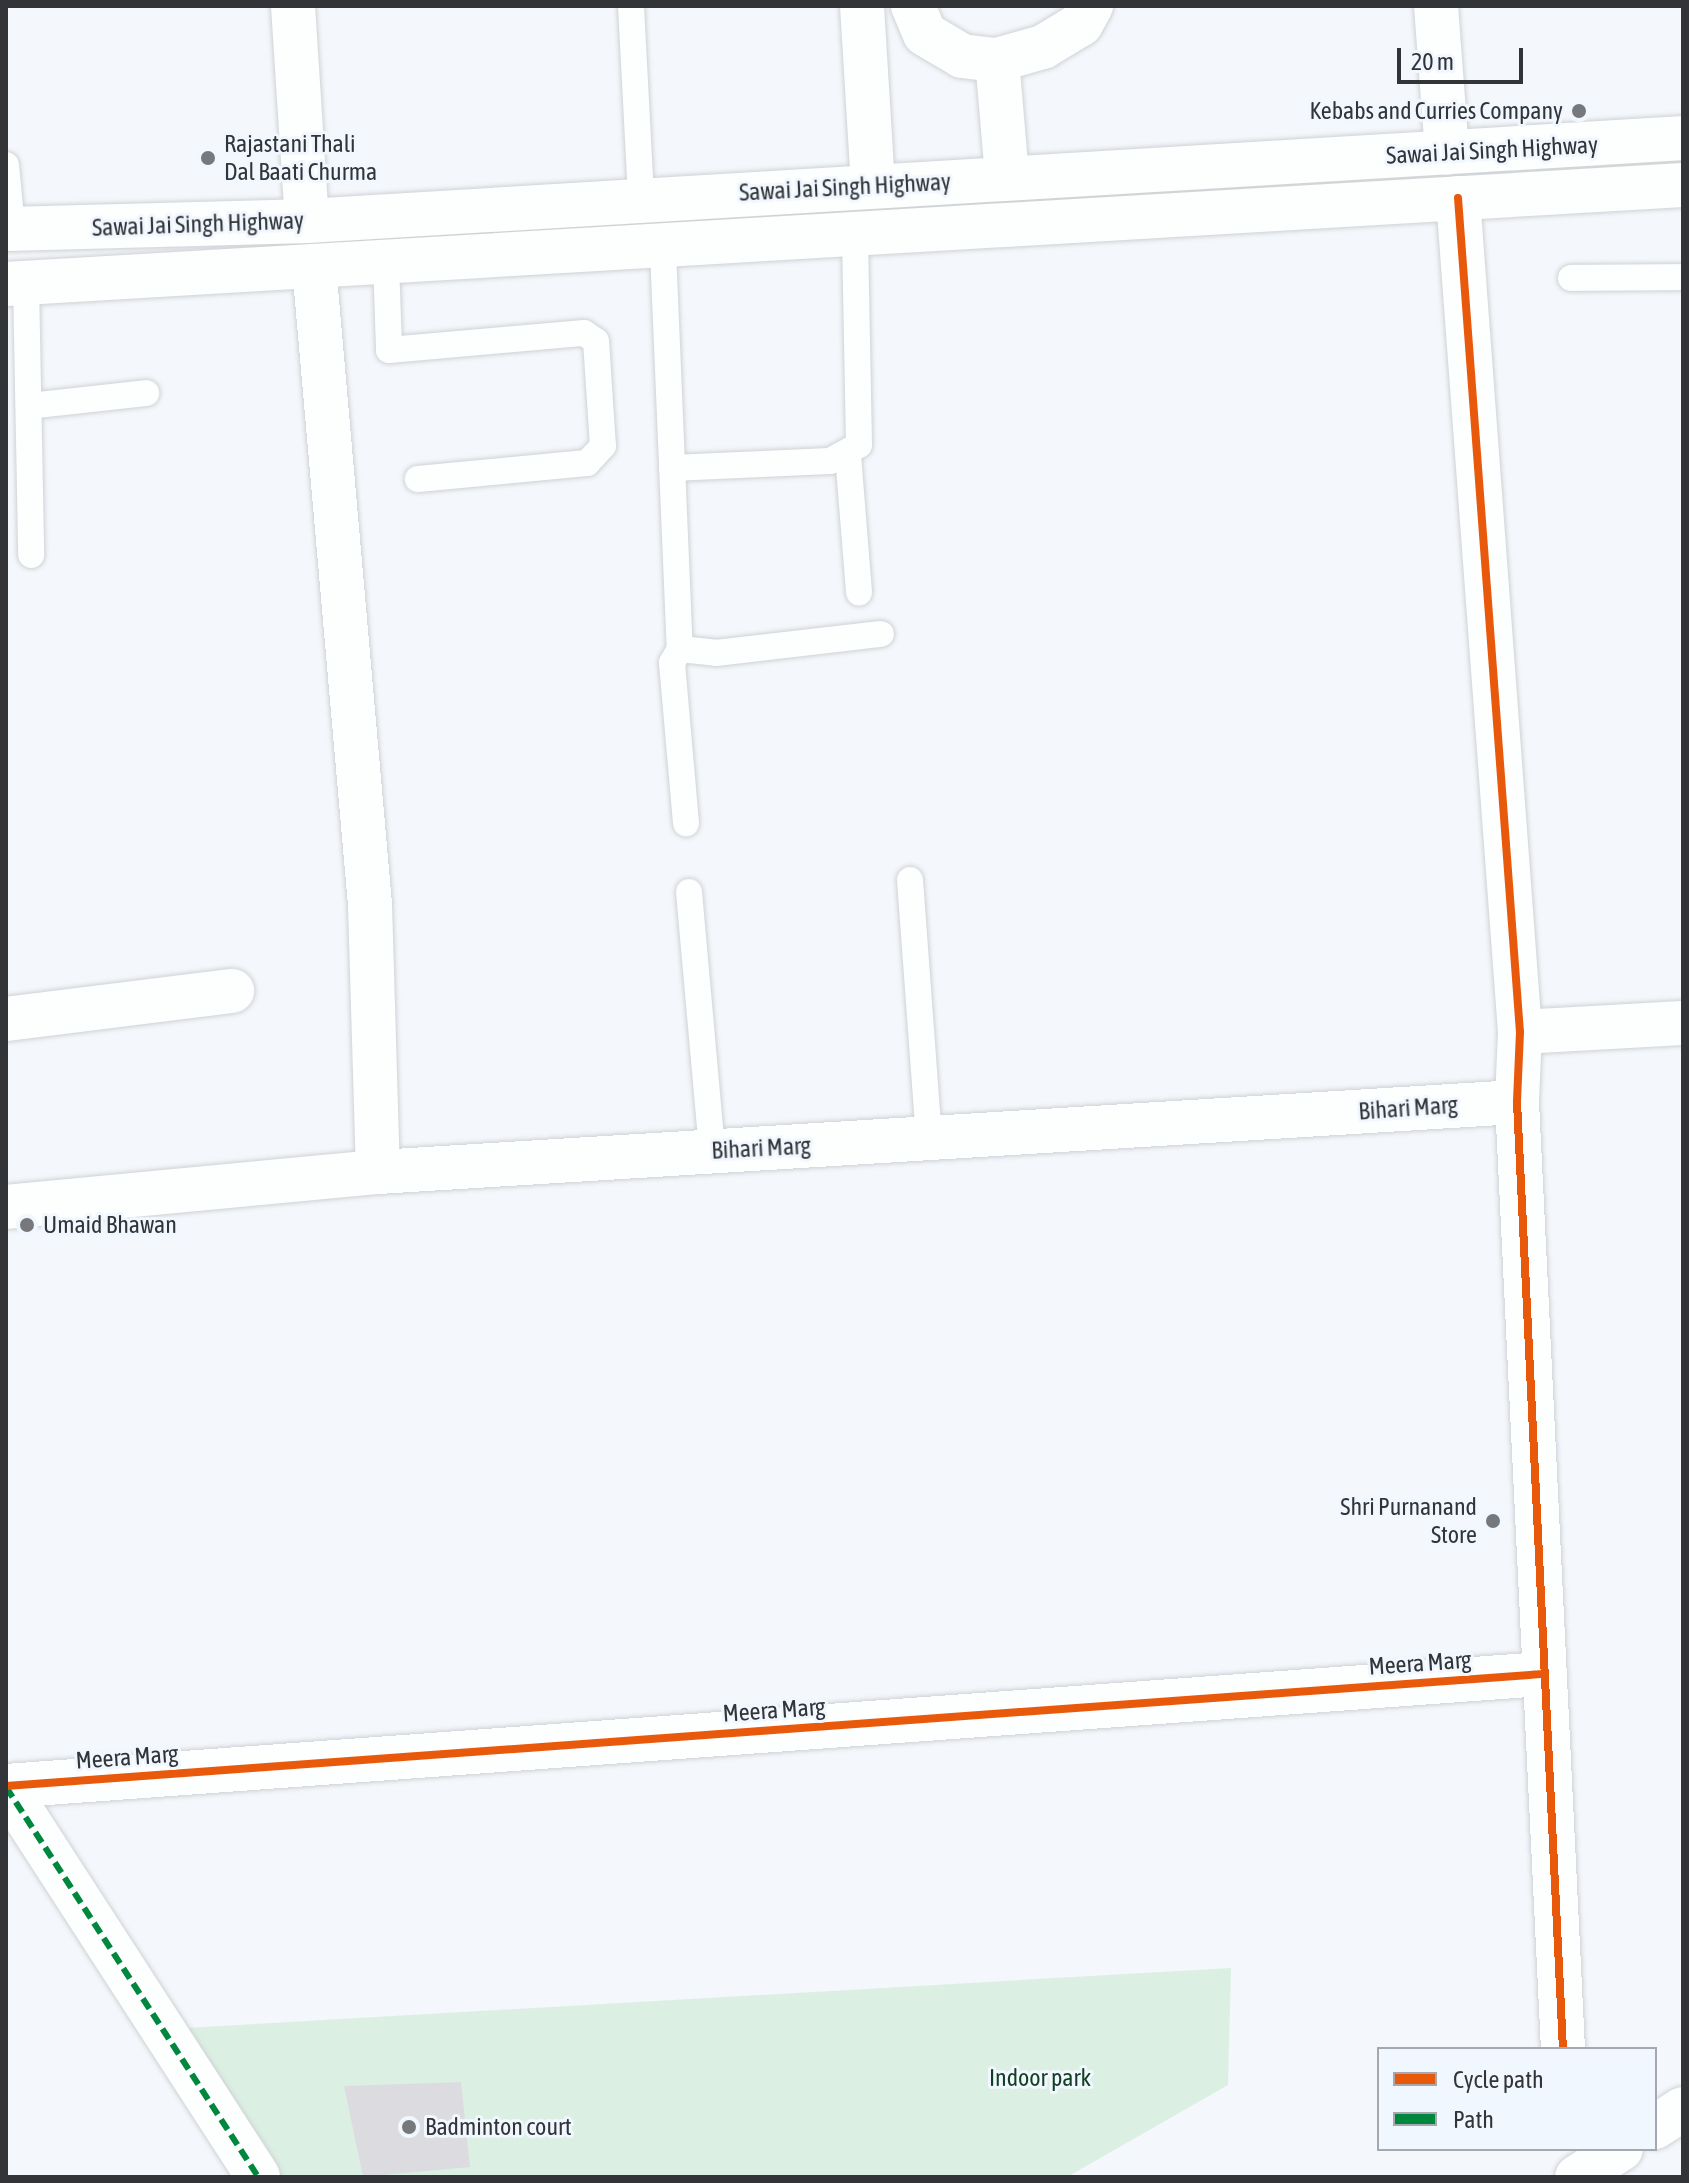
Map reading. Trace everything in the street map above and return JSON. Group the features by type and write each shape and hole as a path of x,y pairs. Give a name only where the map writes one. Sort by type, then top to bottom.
{"street":[{"path":"293,6 307,221"},
{"path":"862,6 873,186"},
{"path":"913,6 925,34 962,56 997,60 1043,47 1081,24 1091,6"},
{"path":"1436,6 1447,153"},
{"path":"997,60 1007,176"},
{"name":"Sawai Jai Singh Highway","path":"9,229 307,221 1007,176 1683,138"},
{"path":"16,283 855,239 1683,185"},
{"path":"1458,198 1520,1032 1517,1102 1563,2047"},
{"path":"314,266 370,905 378,1172"},
{"path":"6,1019 232,991"},
{"path":"1520,1032 1683,1023"},
{"name":"Bihari Marg","path":"6,1207 378,1172 1517,1102"},
{"name":"Meera Marg","path":"6,1786 1544,1674"},
{"path":"6,1786 258,2177"},
{"path":"1657,2126 1683,2109"},
{"path":"1569,2151 1570,2177"},
{"path":"1577,2177 1618,2151"}],"lane":[{"path":"631,6 641,199"},
{"path":"6,165 9,229"},
{"path":"672,468 848,455 859,445 855,239"},
{"path":"663,250 680,649 672,663 686,823"},
{"path":"386,262 389,350 584,333 596,341 603,446 587,463 418,479"},
{"path":"1571,278 1683,277"},
{"path":"16,283 29,406 31,555"},
{"path":"29,406 146,393"},
{"path":"848,455 859,593"},
{"path":"680,649 716,653 881,634"},
{"path":"910,880 929,1138"},
{"path":"689,892 712,1151"}],"green space":[{"name":"Indoor park","path":"1231,1968 1228,2085 1067,2177 234,2177 150,2030"}],"building":[{"name":"Badminton court","path":"461,2082 470,2167 363,2177 344,2086"}],"marked path":[{"path":"6,1787 258,2177"}],"cycle path":[{"path":"1458,198 1520,1032 1517,1102 1563,2047"},
{"path":"6,1786 1544,1674"}],"place":[{"name":"Kebabs and Curries Company","path":"1579,111"},
{"name":"Rajastani Thali Dal Baati Churma","path":"208,158"},
{"name":"Umaid Bhawan","path":"27,1225"},
{"name":"Shri Purnanand Store","path":"1493,1521"},
{"name":"Badminton court","path":"409,2127"}]}
